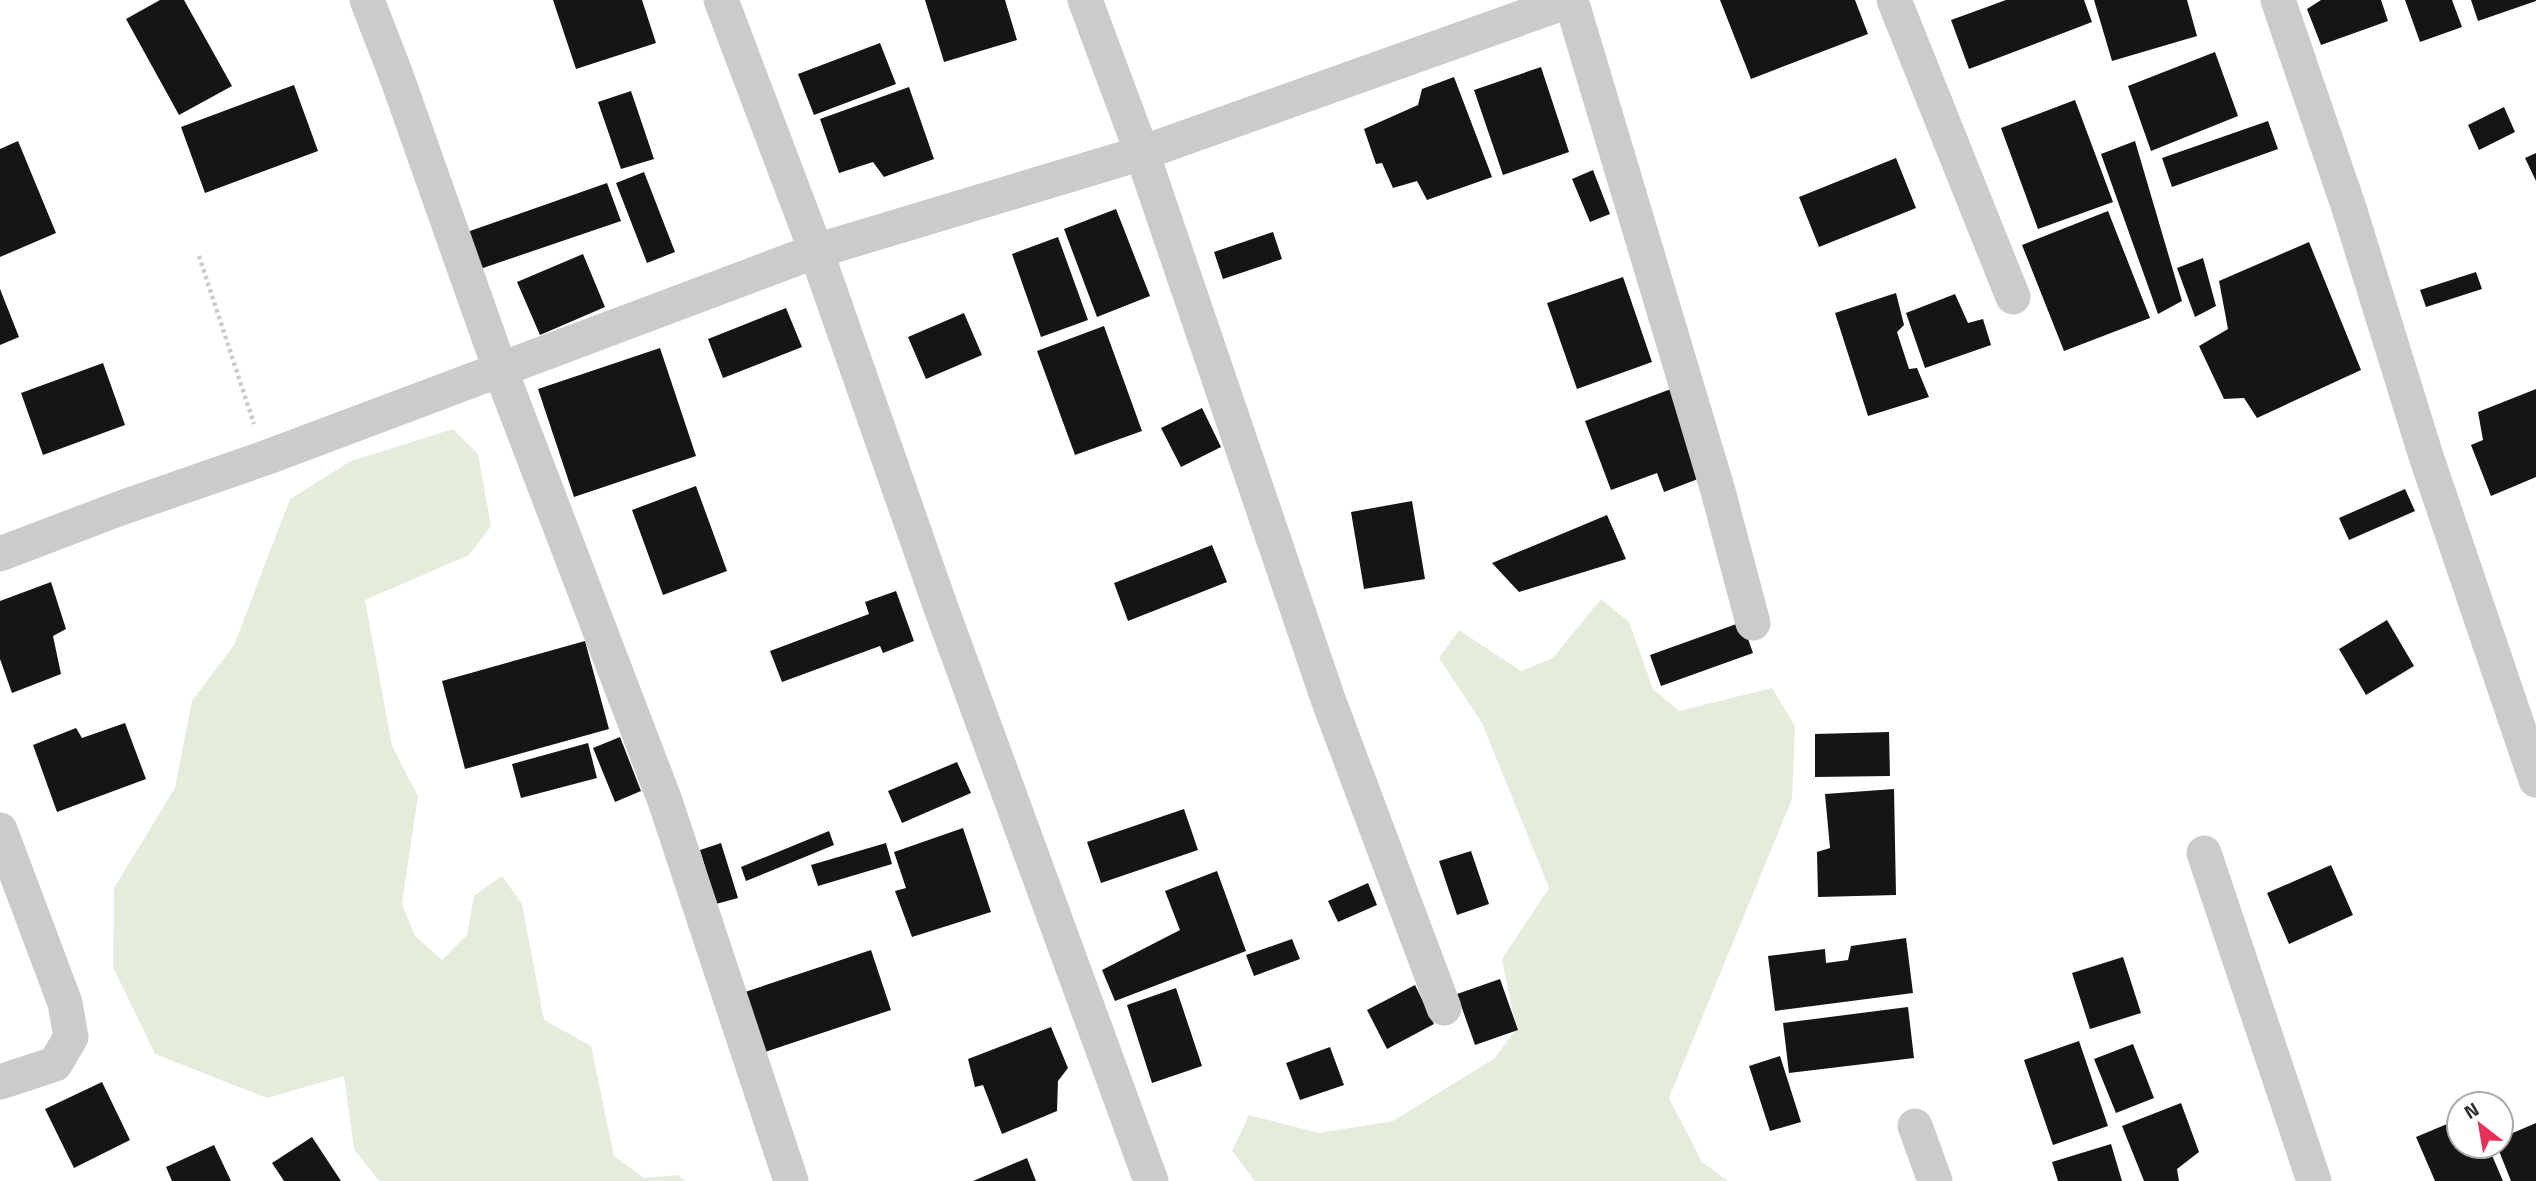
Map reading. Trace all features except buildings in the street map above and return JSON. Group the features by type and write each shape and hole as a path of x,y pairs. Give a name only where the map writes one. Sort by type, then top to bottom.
{"street":[{"path":"367,0 500,369 665,801 791,1181"},
{"path":"722,0 816,251 941,608 1150,1181"},
{"path":"1085,0 1142,153 1328,699 1444,1008"},
{"path":"0,554 265,458 816,251 1142,153 1571,0 1718,491 1753,623"},
{"path":"1894,0 2012,298"},
{"path":"2278,0 2348,208 2426,456 2536,780"},
{"path":"0,830 65,1003 71,1037 55,1064 0,1082"},
{"path":"2203,853 2314,1181"},
{"path":"1915,1126 1935,1181"}],"path":[{"path":"199,256 265,458"}],"green space":[{"path":"453,429 478,454 491,526 469,555 365,600 392,746 418,796 402,904 415,936 442,960 467,935 474,896 502,876 522,904 544,1020 591,1046 614,1156 644,1178 678,1175 685,1181 379,1181 354,1149 344,1076 267,1098 155,1054 113,967 114,888 175,788 192,701 234,645 290,499 351,461"},
{"path":"1601,599 1629,622 1653,689 1679,711 1772,688 1795,726 1792,799 1669,1098 1702,1162 1728,1181 1255,1181 1232,1151 1249,1115 1319,1133 1393,1121 1495,1058 1516,1029 1502,959 1549,888 1482,723 1439,658 1459,630 1521,671 1553,658"}]}
